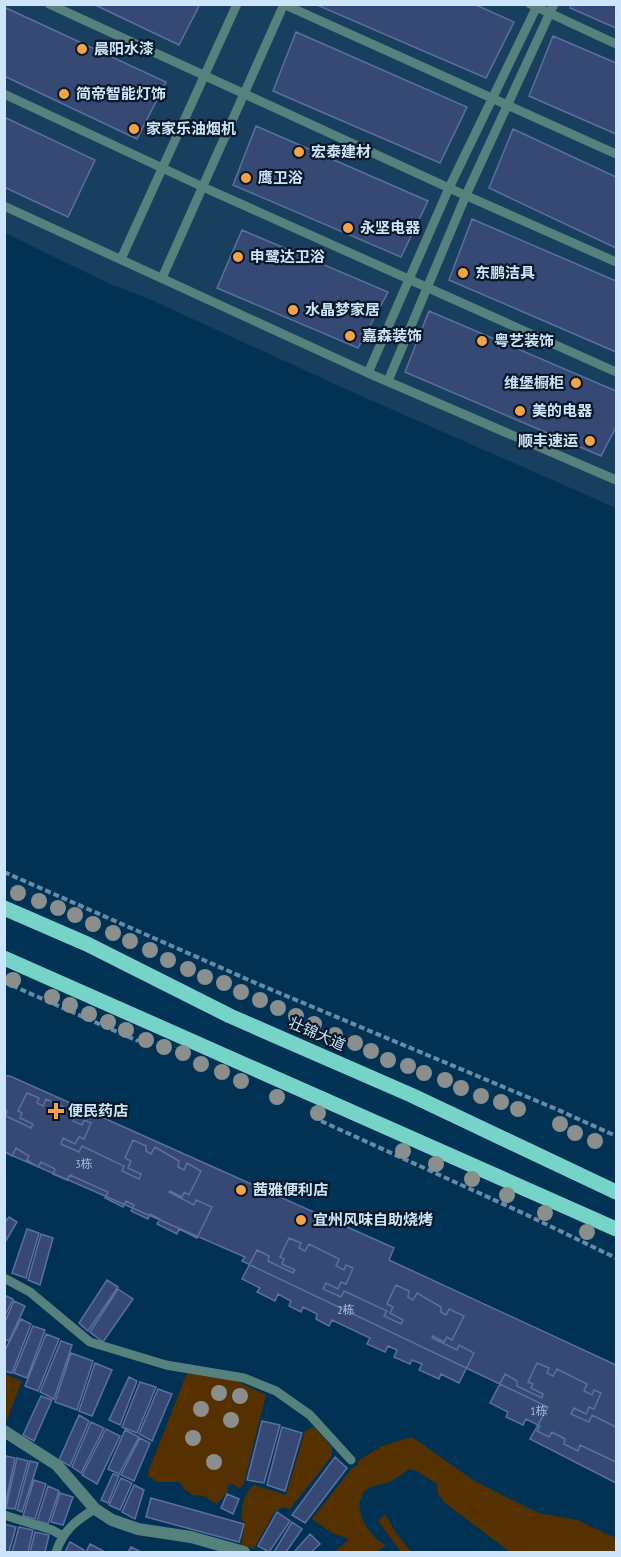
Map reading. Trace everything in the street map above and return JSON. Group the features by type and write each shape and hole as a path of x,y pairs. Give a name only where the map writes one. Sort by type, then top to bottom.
{"main road":[{"name":"壮锦大道","path":"4,908 87,944 230,1016 411,1095 616,1192"},
{"path":"4,958 616,1229"}],"street":[{"path":"4,1431 57,1465 95,1509 112,1520 138,1529 191,1537 244,1552"}],"lane":[{"path":"49,4 449,188 616,262"},
{"path":"121,260 237,4"},
{"path":"388,381 466,195 554,4"},
{"path":"162,279 283,5 616,154"},
{"path":"368,373 449,188 535,6 616,44"},
{"path":"4,94 203,187 616,372"},
{"path":"4,206 368,373 614,479 616,468"},
{"path":"4,1278 30,1292 90,1342 166,1365 244,1378 276,1391 310,1415 351,1460"},
{"path":"56,1552 63,1536 76,1520 95,1509"},
{"path":"4,1515 63,1536"}],"path":[{"path":"4,872 258,984 616,1136"},
{"path":"4,982 142,1042"},
{"path":"320,1121 616,1258"}],"shaded area":[{"path":"4,5 616,5 616,508 350,391 149,299 110,284 5,233"},
{"path":"187,1373 236,1381 266,1395 244,1483 239,1489 234,1484 228,1485 228,1491 217,1504 203,1496 193,1495 186,1491 179,1482 157,1482 147,1475"},
{"path":"4,1374 22,1381 6,1422 4,1420"},
{"path":"314,1427 332,1447 332,1456 290,1509 283,1507 275,1511 254,1549 241,1545 245,1522 241,1520 242,1510 247,1492 254,1485 286,1495 305,1431"},
{"path":"412,1437 473,1480 506,1497 539,1513 577,1520 616,1538 616,1552 510,1552 445,1503 438,1494 437,1484 417,1471 409,1469 389,1482 368,1488 361,1497 360,1513 363,1521 373,1535 386,1545 376,1552 335,1552 349,1539 332,1533 312,1519 352,1468 358,1465 358,1461 382,1446"},
{"path":"385,1514 411,1552 401,1552 378,1521"}],"building":[{"path":"93,4 200,4 179,45"},
{"path":"320,4 474,4 514,22 486,78 319,6"},
{"path":"572,4 616,4 616,28 570,8"},
{"path":"4,7 166,82 137,139 4,76"},
{"path":"296,32 467,107 440,163 273,91"},
{"path":"553,36 616,63 616,134 529,96"},
{"path":"4,117 95,160 68,217 4,187"},
{"path":"256,126 428,201 401,257 233,185"},
{"path":"513,129 616,177 616,248 489,188"},
{"path":"472,219 616,281 616,352 449,280"},
{"path":"242,230 388,292 358,348 217,288"},
{"path":"429,311 616,391 616,427 601,456 405,372"},
{"path":"4,1076 10,1076 394,1248 389,1260 616,1365 616,1483 530,1439 548,1407 242,1261 245,1257 4,1152"},
{"path":"27,1093 39,1098 37,1103 43,1106 46,1099 77,1113 73,1121 82,1125 84,1120 91,1123 84,1139 79,1137 75,1144 63,1138 61,1144 79,1152 82,1146 124,1166 122,1171 139,1179 141,1174 128,1168 131,1161 125,1158 133,1140 146,1146 146,1151 151,1154 155,1147 179,1161 178,1167 184,1170 187,1163 201,1171 189,1195 184,1192 182,1197 169,1192 194,1205 196,1200 212,1207 197,1238 179,1229 177,1234 157,1224 160,1219 150,1214 148,1219 131,1211 134,1205 126,1201 123,1207 105,1198 108,1192 70,1175 67,1180 53,1174 55,1169 41,1162 38,1167 27,1160 29,1156 16,1148 12,1156 4,1151 4,1109 7,1111 6,1116 31,1128 33,1124 20,1118 22,1113 18,1111"},
{"path":"9,1217 17,1222 4,1244 4,1223"},
{"path":"27,1229 39,1233 26,1278 12,1273"},
{"path":"41,1234 53,1238 40,1285 28,1280"},
{"path":"289,1238 301,1243 299,1248 305,1251 309,1244 339,1259 336,1266 344,1270 346,1265 353,1268 346,1284 341,1282 338,1289 326,1283 323,1289 341,1297 344,1291 387,1311 384,1316 401,1324 403,1320 390,1313 393,1307 387,1304 396,1285 409,1291 408,1297 413,1300 417,1293 441,1307 441,1312 446,1315 449,1309 464,1316 452,1340 447,1337 444,1342 433,1336 432,1338 457,1350 459,1345 474,1353 459,1383 441,1374 439,1379 419,1370 422,1364 412,1360 410,1364 394,1357 397,1350 388,1346 385,1352 367,1344 370,1338 332,1320 329,1326 316,1319 317,1314 303,1307 301,1312 289,1306 291,1301 278,1294 275,1301 257,1292 260,1288 242,1279 257,1250 269,1256 268,1261 293,1273 295,1270 282,1264 284,1259 280,1257"},
{"path":"107,1280 118,1287 88,1331 79,1323"},
{"path":"118,1289 133,1299 103,1342 90,1332"},
{"path":"4,1295 13,1299 4,1318"},
{"path":"14,1301 25,1306 9,1341 4,1339 4,1324"},
{"path":"21,1319 31,1324 12,1373 4,1371 4,1352"},
{"path":"33,1326 45,1330 27,1378 14,1373"},
{"path":"46,1334 59,1339 38,1391 25,1386"},
{"path":"61,1341 72,1345 54,1399 40,1392"},
{"path":"71,1353 93,1361 77,1410 55,1402"},
{"path":"95,1363 112,1370 92,1416 79,1411"},
{"path":"537,1363 549,1368 547,1373 553,1376 557,1369 587,1384 584,1391 592,1395 594,1390 601,1393 594,1409 589,1407 586,1414 574,1408 571,1414 589,1422 592,1415 616,1427 616,1462 580,1445 578,1451 564,1444 565,1439 552,1432 549,1437 537,1431 540,1426 526,1419 523,1425 506,1417 508,1412 490,1403 505,1374 517,1381 517,1386 542,1398 543,1394 531,1388 533,1384 528,1382"},
{"path":"129,1377 137,1381 120,1425 109,1420"},
{"path":"140,1382 156,1387 137,1433 122,1427"},
{"path":"158,1389 172,1394 152,1441 139,1434"},
{"path":"41,1396 52,1400 34,1441 23,1435"},
{"path":"79,1415 89,1421 70,1466 59,1460"},
{"path":"262,1421 280,1425 264,1483 247,1480"},
{"path":"91,1422 104,1428 81,1473 72,1467"},
{"path":"282,1427 302,1433 285,1491 267,1485"},
{"path":"106,1429 120,1436 97,1484 82,1475"},
{"path":"125,1430 139,1437 119,1474 108,1469"},
{"path":"140,1438 150,1443 134,1481 121,1475"},
{"path":"6,1456 15,1458 5,1506 4,1463"},
{"path":"335,1457 347,1468 305,1523 292,1515"},
{"path":"17,1458 28,1461 15,1509 6,1508"},
{"path":"30,1461 38,1463 22,1512 17,1510"},
{"path":"113,1474 119,1476 108,1503 101,1500"},
{"path":"121,1478 132,1483 120,1510 109,1505"},
{"path":"34,1480 46,1484 35,1519 23,1516"},
{"path":"134,1485 144,1490 135,1519 122,1512"},
{"path":"48,1486 59,1491 48,1524 37,1521"},
{"path":"60,1493 73,1497 63,1525 51,1522"},
{"path":"227,1494 239,1499 233,1514 221,1508"},
{"path":"151,1498 244,1524 239,1542 146,1517"},
{"path":"277,1512 290,1521 269,1552 258,1546"},
{"path":"292,1522 302,1529 286,1552 274,1552"},
{"path":"4,1524 16,1527 9,1552 4,1552"},
{"path":"19,1527 33,1530 28,1552 12,1552"},
{"path":"35,1532 49,1535 45,1552 30,1552"},
{"path":"310,1534 320,1544 311,1552 294,1552"},
{"path":"70,1542 84,1550 83,1552 65,1552"},
{"path":"90,1544 105,1552 86,1552"},
{"path":"131,1547 141,1552 128,1552"}],"place":[{"name":"晨阳水漆","path":"82,49"},
{"name":"简帝智能灯饰","path":"64,94"},
{"name":"家家乐油烟机","path":"134,129"},
{"name":"宏泰建材","path":"299,152"},
{"name":"鹰卫浴","path":"246,178"},
{"name":"永坚电器","path":"348,228"},
{"name":"申鹭达卫浴","path":"238,257"},
{"name":"东鹏洁具","path":"463,273"},
{"name":"水晶梦家居","path":"293,310"},
{"name":"嘉森装饰","path":"350,336"},
{"name":"粤艺装饰","path":"482,341"},
{"name":"维堡橱柜","path":"576,383"},
{"name":"美的电器","path":"520,411"},
{"name":"顺丰速运","path":"590,441"},
{"name":"便民药店","path":"56,1111"},
{"name":"茜雅便利店","path":"241,1190"},
{"name":"宜州风味自助烧烤","path":"301,1220"}]}
